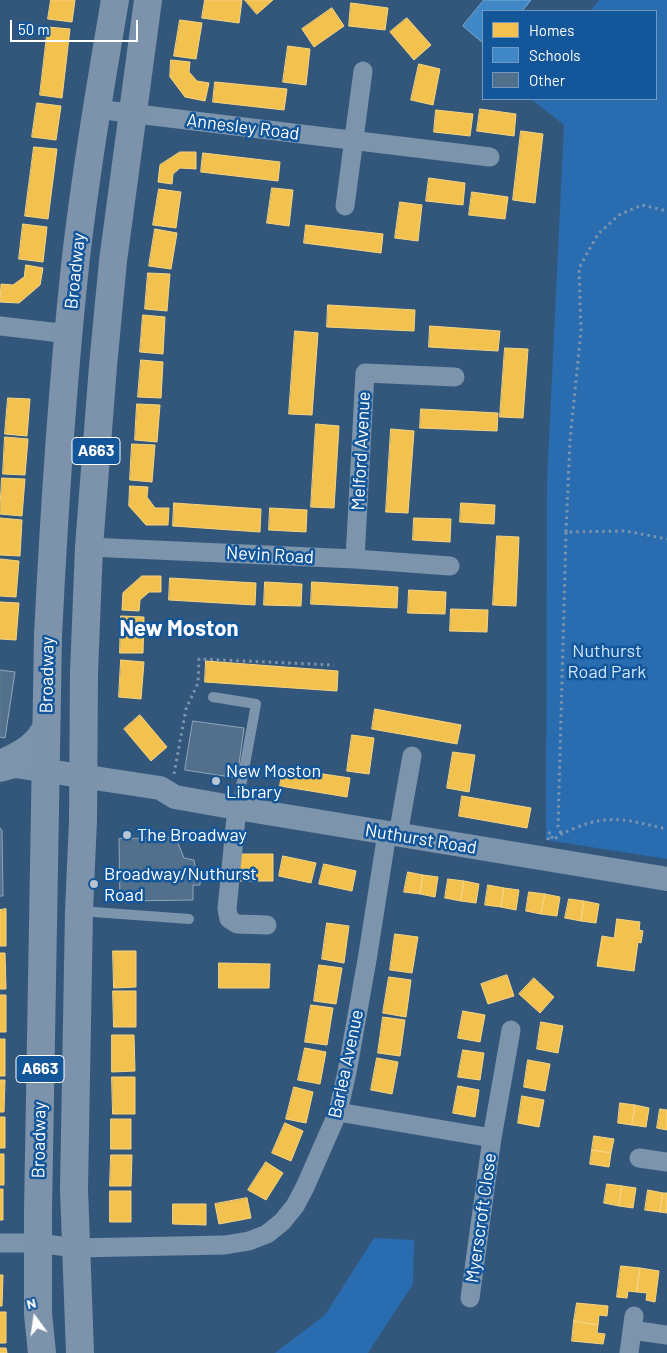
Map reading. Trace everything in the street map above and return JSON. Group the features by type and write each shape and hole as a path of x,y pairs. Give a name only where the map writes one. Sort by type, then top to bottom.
{"highway":[{"name":"Broadway","path":"42,1353 38,1314 38,1243 46,723 52,553 75,265 96,109 115,0"},
{"name":"Broadway","path":"80,1353 74,1196 79,911 83,820 84,674 89,547 113,261 148,0"}],"street":[{"path":"345,206 363,71"},
{"name":"Annesley Road","path":"96,109 490,157"},
{"path":"0,326 68,334"},
{"name":"Melford Avenue","path":"355,559 365,373 456,376"},
{"name":"Nevin Road","path":"89,547 355,559 450,566"},
{"path":"0,762 29,746 40,735 46,723"},
{"name":"Barlea Avenue","path":"0,1243 38,1243 75,1248 225,1245 249,1241 267,1234 282,1222 305,1187 338,1112 392,834 412,756"},
{"name":"Nuthurst Road","path":"0,771 15,779 46,778 82,783 160,788 175,797 667,879"},
{"path":"237,808 227,909 229,919 237,924 266,925"},
{"name":"Myerscroft Close","path":"470,1298 492,1138 511,1030"},
{"name":"Myerscroft Close","path":"338,1112 492,1138"},
{"path":"639,1158 667,1162"},
{"path":"629,1353 633,1323 667,1335"}],"lane":[{"path":"213,697 256,704 237,808"},
{"path":"79,911 189,919"}],"path":[{"path":"561,833 558,827 566,532 570,440 581,331 579,268 598,234 619,215 642,205 667,211"},
{"path":"566,532 626,531 667,539"},
{"path":"548,844 549,833 552,833 552,839 555,839 561,833 602,819 616,819 667,829"}],"green space":[{"name":"Nuthurst Road Park","path":"599,0 667,0 667,859 546,840 547,482 564,125 532,100 657,100 657,10 591,10"},
{"path":"374,1238 414,1240 413,1284 368,1353 275,1353 325,1315"}],"building: Homes":[{"path":"51,0 75,0 72,22 48,19"},
{"path":"205,0 242,0 239,23 202,18"},
{"path":"245,0 273,0 257,14"},
{"path":"351,3 388,8 385,30 349,26"},
{"path":"332,8 344,26 314,47 302,29"},
{"path":"407,18 431,45 414,60 390,32"},
{"path":"180,20 202,23 196,59 174,56"},
{"path":"48,27 70,29 62,98 40,95"},
{"path":"288,46 310,49 306,85 283,82"},
{"path":"171,60 190,62 189,72 197,81 209,83 205,101 185,97 170,77"},
{"path":"419,64 440,69 433,105 411,100"},
{"path":"215,82 287,89 284,110 213,102"},
{"path":"37,103 61,106 56,140 32,137"},
{"path":"480,109 516,114 514,136 477,131"},
{"path":"436,110 473,114 470,136 434,132"},
{"path":"521,131 543,134 535,203 513,200"},
{"path":"34,147 57,149 48,219 25,216"},
{"path":"180,152 196,152 196,169 180,168 173,174 172,184 158,182 160,165"},
{"path":"203,153 280,162 278,181 201,172"},
{"path":"429,178 465,183 463,205 426,201"},
{"path":"272,188 293,190 289,226 267,223"},
{"path":"159,189 181,192 176,228 153,225"},
{"path":"472,192 508,197 505,219 469,215"},
{"path":"400,202 422,205 418,241 395,238"},
{"path":"23,224 47,227 43,262 19,259"},
{"path":"306,225 383,234 381,253 304,243"},
{"path":"155,229 177,233 171,269 149,266"},
{"path":"26,265 43,268 40,285 19,303 0,302 1,284 13,285 24,277"},
{"path":"148,273 170,274 167,311 145,309"},
{"path":"328,305 415,310 414,331 327,327"},
{"path":"143,315 165,317 163,354 140,352"},
{"path":"430,326 500,331 498,351 429,347"},
{"path":"295,331 318,333 312,415 289,414"},
{"path":"505,348 528,349 523,418 500,417"},
{"path":"141,360 163,362 161,398 138,397"},
{"path":"8,398 30,399 27,436 5,434"},
{"path":"137,404 160,405 157,442 135,440"},
{"path":"421,409 498,413 497,431 420,428"},
{"path":"316,424 339,426 334,508 311,507"},
{"path":"391,429 414,431 408,513 386,512"},
{"path":"5,437 28,439 25,475 3,474"},
{"path":"132,444 155,445 152,482 130,480"},
{"path":"2,478 25,479 22,516 0,514"},
{"path":"130,486 148,487 147,497 155,508 169,508 168,525 146,525 129,506"},
{"path":"174,503 261,509 260,532 173,526"},
{"path":"461,503 495,505 494,524 460,522"},
{"path":"270,508 307,510 306,532 269,530"},
{"path":"0,518 22,520 20,556 0,555"},
{"path":"414,518 451,519 450,542 413,540"},
{"path":"497,536 519,537 516,606 493,605"},
{"path":"0,559 19,561 16,597 0,596"},
{"path":"142,576 161,576 161,592 149,592 140,600 139,611 122,610 123,593"},
{"path":"170,578 256,583 255,605 169,600"},
{"path":"265,582 302,584 301,606 264,605"},
{"path":"312,582 398,587 397,608 311,604"},
{"path":"409,590 446,592 445,614 408,613"},
{"path":"0,602 19,603 16,640 0,639"},
{"path":"451,609 488,610 487,632 450,631"},
{"path":"121,616 144,617 143,653 120,653"},
{"path":"121,660 144,662 141,699 119,697"},
{"path":"206,661 338,671 337,691 205,682"},
{"path":"375,709 461,725 457,744 372,729"},
{"path":"140,715 167,747 151,761 124,729"},
{"path":"352,735 374,738 369,774 347,771"},
{"path":"453,752 475,755 469,792 447,788"},
{"path":"283,768 350,778 347,797 280,786"},
{"path":"462,796 531,808 527,828 459,816"},
{"path":"238,854 273,854 273,881 238,881"},
{"path":"283,856 316,863 311,883 279,876"},
{"path":"324,864 356,871 352,891 319,884"},
{"path":"408,872 423,875 420,894 404,892"},
{"path":"423,875 438,877 435,897 420,894"},
{"path":"448,879 464,881 461,901 445,898"},
{"path":"464,881 479,884 476,903 461,901"},
{"path":"488,885 504,888 501,907 485,905"},
{"path":"504,888 519,890 516,910 501,907"},
{"path":"529,892 545,894 541,914 526,911"},
{"path":"545,894 560,897 557,916 541,914"},
{"path":"569,899 584,901 581,921 565,918"},
{"path":"584,901 599,904 596,923 581,921"},
{"path":"6,909 6,946 0,946 0,910"},
{"path":"617,919 640,922 639,930 643,931 641,943 638,942 634,971 597,966 602,936 614,938"},
{"path":"327,923 349,926 344,963 322,959"},
{"path":"395,934 418,937 412,973 390,970"},
{"path":"113,951 136,951 136,987 114,988"},
{"path":"0,953 5,953 6,989 0,989"},
{"path":"219,963 270,964 269,988 219,988"},
{"path":"319,965 342,968 336,1004 314,1001"},
{"path":"507,975 514,996 488,1004 481,984"},
{"path":"389,977 411,980 406,1017 383,1013"},
{"path":"534,978 554,997 540,1013 519,994"},
{"path":"113,991 136,991 136,1027 114,1027"},
{"path":"0,995 6,995 6,1032 0,1032"},
{"path":"311,1005 333,1008 327,1045 305,1042"},
{"path":"463,1011 485,1015 480,1042 458,1038"},
{"path":"383,1017 405,1020 400,1056 378,1053"},
{"path":"541,1022 563,1026 558,1053 537,1049"},
{"path":"112,1035 134,1035 135,1071 112,1072"},
{"path":"0,1039 5,1039 5,1076 0,1076"},
{"path":"305,1048 326,1052 320,1084 298,1080"},
{"path":"463,1050 484,1053 480,1080 458,1077"},
{"path":"377,1058 398,1062 392,1094 371,1090"},
{"path":"528,1060 550,1064 545,1091 524,1087"},
{"path":"112,1077 135,1077 135,1114 113,1114"},
{"path":"0,1080 5,1080 4,1112 0,1112"},
{"path":"458,1086 479,1090 475,1117 453,1113"},
{"path":"294,1087 313,1092 306,1123 286,1119"},
{"path":"522,1096 544,1100 539,1127 518,1123"},
{"path":"620,1103 635,1105 632,1125 618,1123"},
{"path":"635,1105 649,1108 646,1127 632,1125"},
{"path":"660,1109 667,1110 667,1130 657,1128"},
{"path":"0,1117 5,1117 5,1148 0,1148"},
{"path":"111,1119 131,1119 131,1149 111,1149"},
{"path":"285,1123 303,1131 291,1161 272,1153"},
{"path":"594,1136 614,1139 611,1153 592,1150"},
{"path":"592,1150 611,1153 609,1167 590,1164"},
{"path":"0,1154 4,1154 4,1185 0,1185"},
{"path":"111,1155 132,1155 131,1186 110,1186"},
{"path":"266,1162 283,1173 266,1200 248,1190"},
{"path":"607,1184 622,1186 619,1206 604,1203"},
{"path":"622,1186 636,1188 633,1208 619,1206"},
{"path":"0,1189 3,1189 3,1220 0,1220"},
{"path":"648,1190 663,1193 660,1212 645,1210"},
{"path":"110,1191 131,1191 131,1222 110,1222"},
{"path":"663,1193 667,1193 667,1213 660,1212"},
{"path":"247,1198 251,1218 219,1224 215,1204"},
{"path":"173,1204 206,1204 206,1225 173,1224"},
{"path":"621,1266 640,1268 637,1292 628,1291 627,1298 617,1297"},
{"path":"640,1268 659,1271 655,1302 646,1300 647,1293 637,1292"},
{"path":"0,1275 3,1275 2,1306 0,1306"},
{"path":"577,1303 608,1306 607,1316 599,1315 598,1325 574,1321"},
{"path":"0,1312 6,1312 6,1343 0,1343"},
{"path":"574,1321 598,1325 597,1333 605,1334 603,1344 572,1341"},
{"path":"0,1348 6,1348 7,1353 0,1353"}],"building: Schools":[{"path":"484,0 531,0 523,10 482,10 482,42 463,26"}],"building: Other":[{"path":"0,670 15,672 5,738 0,737"},
{"path":"193,721 244,728 237,778 185,770"},
{"path":"0,828 2,830 3,896 0,896"},
{"path":"176,838 184,858 194,860 195,866 200,868 200,885 193,885 193,900 120,901 119,839"}],"place":[{"name":"New Moston Library","path":"216,781"},
{"name":"The Broadway","path":"127,835"},
{"name":"Broadway/Nuthurst Road","path":"94,884"}],"district":[{"name":"New Moston","path":"179,629"}]}
